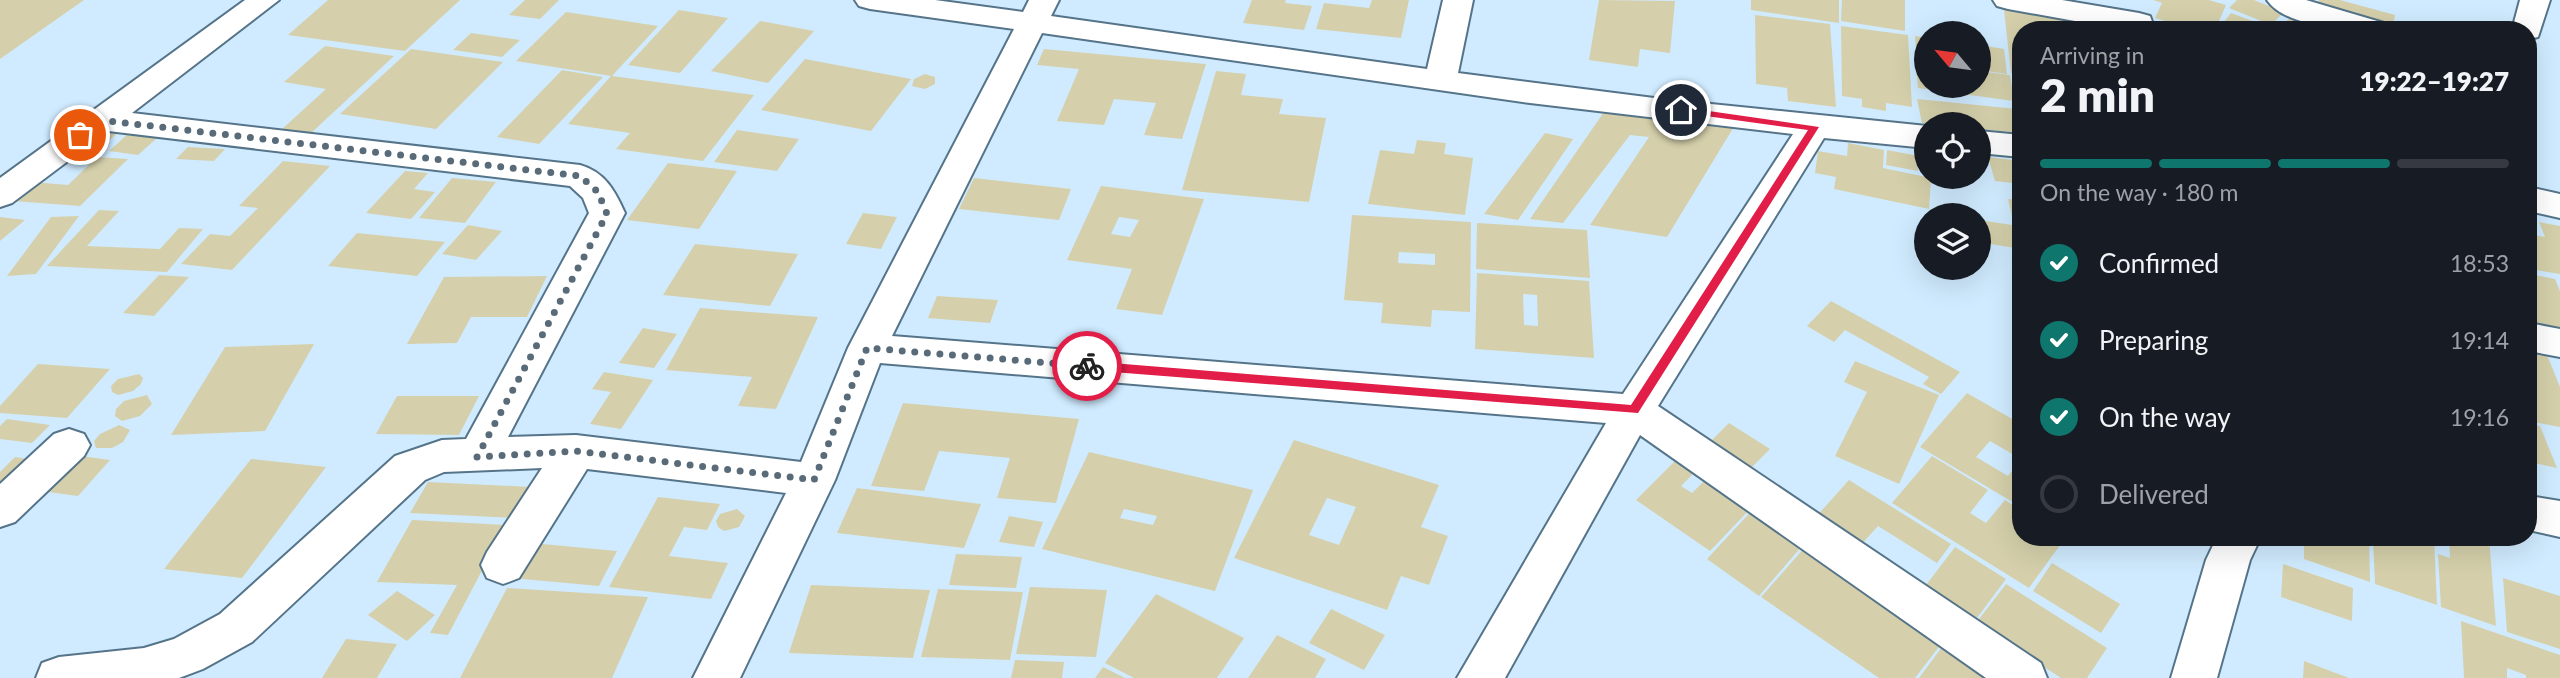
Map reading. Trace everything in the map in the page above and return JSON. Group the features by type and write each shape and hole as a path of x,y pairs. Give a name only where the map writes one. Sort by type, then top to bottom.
{"street":[{"path":"0,195 264,0"},
{"path":"870,0 1039,11 1441,79 1814,127 1914,136"},
{"path":"1441,79 1458,0"},
{"path":"2008,0 2133,21"},
{"path":"2529,21 2535,0"},
{"path":"2298,4 2347,21"},
{"path":"716,678 814,480 867,348 1039,11"},
{"path":"100,120 580,176 598,192 607,214 477,457"},
{"path":"1480,678 1634,410 1814,127"},
{"path":"1991,143 2012,145"},
{"path":"2537,202 2560,206"},
{"path":"2537,339 2560,343"},
{"path":"867,348 1634,410 2024,678"},
{"path":"0,510 69,445"},
{"path":"59,678 144,669 197,650 236,628 410,468 442,456 477,457 576,451 814,480"},
{"path":"503,565 576,451"},
{"path":"2537,515 2560,519"},
{"path":"2194,678 2228,560 2235,546"}],"building":[{"path":"0,0 84,0 0,59"},
{"path":"328,0 460,0 405,51 288,35"},
{"path":"525,0 559,0 540,19 509,15"},
{"path":"1252,0 1286,0 1285,3 1312,6 1304,30 1243,23"},
{"path":"1372,0 1409,0 1401,38 1316,29 1324,3 1369,8"},
{"path":"1599,0 1675,1 1670,53 1640,49 1638,67 1589,60"},
{"path":"1751,0 1839,0 1839,23 1751,10"},
{"path":"1842,0 1905,0 1905,31 1841,21"},
{"path":"2153,0 2209,0 2226,5 2219,21 2165,21 2155,18 2162,3"},
{"path":"2237,0 2254,0 2284,12 2275,21 2261,21 2229,8"},
{"path":"2319,0 2340,0 2395,15 2394,21 2358,21 2317,10"},
{"path":"679,10 728,18 680,73 628,65"},
{"path":"2004,10 2073,20 2012,21 2011,73"},
{"path":"566,12 658,26 612,76 754,95 703,161 616,149 630,133 568,124 611,76 516,61"},
{"path":"2231,13 2252,21 2225,21"},
{"path":"1755,15 1830,24 1836,107 1788,101 1787,88 1756,84"},
{"path":"760,21 814,31 768,83 711,71"},
{"path":"1841,26 1908,35 1912,107 1886,103 1886,111 1862,107 1862,99 1842,96"},
{"path":"471,33 520,40 502,57 453,50"},
{"path":"325,46 394,56 309,135 281,130 326,89 284,82"},
{"path":"1992,47 2004,49 2007,74 1992,72"},
{"path":"411,49 503,62 436,129 340,114"},
{"path":"1044,49 1206,64 1182,139 1144,135 1156,103 1114,99 1104,125 1057,121 1079,69 1037,65"},
{"path":"805,59 911,79 871,131 761,110"},
{"path":"562,70 603,77 539,144 497,137"},
{"path":"1216,71 1246,74 1241,95 1283,99 1279,114 1326,118 1309,202 1182,190"},
{"path":"1992,73 2010,75 2012,101 1992,98"},
{"path":"925,74 935,77 935,84 925,89 912,86 914,79"},
{"path":"1917,99 2012,108 2012,132 1991,130 1991,112 1920,112"},
{"path":"1606,109 1735,125 1667,237 1590,225 1649,137 1630,135 1563,223 1530,219"},
{"path":"100,129 119,132 93,153 74,150"},
{"path":"737,130 799,139 777,171 714,162"},
{"path":"129,133 158,137 138,155 109,151"},
{"path":"1545,133 1573,139 1518,220 1484,214"},
{"path":"1417,140 1446,143 1444,154 1473,158 1465,215 1368,204 1380,150 1414,154"},
{"path":"1848,143 1884,150 1883,168 1914,174 1914,189 1930,189 1929,203 1914,203 1914,206 1834,189 1836,177 1815,173 1818,151 1847,156"},
{"path":"188,147 225,149 214,161 176,159"},
{"path":"1887,150 1914,155 1914,170 1886,165"},
{"path":"97,157 128,159 80,206 13,201 33,182 68,185"},
{"path":"1991,157 2012,160 2012,183 1995,181"},
{"path":"283,161 330,166 232,270 181,264 210,234 230,236 258,208 239,206"},
{"path":"668,163 737,171 699,229 627,220"},
{"path":"405,171 428,173 414,189 435,192 411,219 366,213"},
{"path":"452,178 496,182 465,223 419,218"},
{"path":"974,178 1071,189 1059,220 959,209"},
{"path":"1101,186 1204,199 1162,315 1116,309 1132,269 1067,260","holes":["1119,217 1139,220 1130,237 1111,234"]},
{"path":"2008,199 2012,199 2012,216"},
{"path":"99,210 119,211 87,246 160,249 179,228 203,229 167,272 47,266"},
{"path":"863,213 897,217 881,249 846,244"},
{"path":"1352,215 1471,222 1470,312 1432,310 1431,327 1381,323 1383,303 1344,300","holes":["1399,252 1435,254 1435,265 1398,263"]},
{"path":"79,216 36,274 7,276 51,217"},
{"path":"0,217 25,220 0,241"},
{"path":"1991,222 2012,225 2012,248 1991,244"},
{"path":"2539,222 2560,226 2560,274 2537,270 2537,236 2545,237"},
{"path":"1477,223 1587,230 1590,278 1476,269"},
{"path":"468,225 502,231 476,260 442,254"},
{"path":"357,233 445,242 417,276 328,266"},
{"path":"695,244 798,254 770,306 663,295"},
{"path":"1477,273 1589,281 1594,358 1475,349","holes":["1523,294 1537,295 1538,326 1524,325"]},
{"path":"159,275 189,277 154,316 123,313"},
{"path":"547,276 527,317 471,317 457,343 407,344 444,277"},
{"path":"2537,276 2555,279 2560,291 2560,338 2537,334"},
{"path":"937,296 998,300 990,323 928,318"},
{"path":"1831,301 1960,372 1941,394 1923,384 1929,377 1845,330 1834,342 1807,326"},
{"path":"700,308 818,317 776,409 738,406 752,377 666,370"},
{"path":"643,328 677,334 654,368 619,363"},
{"path":"314,344 265,431 171,435 225,347"},
{"path":"2537,348 2545,350 2560,387 2560,427 2537,423"},
{"path":"1855,361 1939,395 1899,484 1835,456 1867,392 1844,382"},
{"path":"38,364 110,369 67,418 0,413 0,406"},
{"path":"604,372 653,380 621,429 590,424 611,392 592,389"},
{"path":"139,374 143,378 141,384 133,391 118,395 112,392 111,386 118,379"},
{"path":"1967,393 2012,419 2012,454 1990,441 1976,457 2008,476 2012,471 2012,502 1920,447"},
{"path":"147,395 152,404 140,416 122,421 115,416 116,409 124,401"},
{"path":"397,396 479,396 459,435 376,434"},
{"path":"903,403 1079,419 1056,503 997,498 1010,458 939,451 924,491 871,486"},
{"path":"7,419 50,425 32,443 0,439 0,426"},
{"path":"1729,423 1770,449 1745,474 1704,448"},
{"path":"119,425 130,430 123,442 112,448 96,448 94,441 100,434"},
{"path":"2537,425 2540,426 2557,468 2537,464"},
{"path":"1294,440 1439,485 1421,527 1448,536 1429,585 1401,576 1387,610 1234,558","holes":["1327,498 1356,507 1339,545 1309,535"]},
{"path":"1089,452 1253,490 1215,591 1042,549","holes":["1124,509 1157,516 1153,525 1120,518"]},
{"path":"74,455 110,460 78,496 41,491"},
{"path":"1680,456 1754,505 1710,551 1636,500","holes":["1693,474 1704,481 1692,493 1681,486"]},
{"path":"1932,456 1988,490 1970,513 1986,523 2005,500 2012,504 2012,546 2059,546 2029,588 1892,503"},
{"path":"15,457 34,460 0,491 0,472"},
{"path":"251,459 326,467 242,578 164,569"},
{"path":"1849,480 1951,544 1937,563 1878,526 1859,547 1815,518"},
{"path":"428,482 532,487 515,518 410,513"},
{"path":"857,488 981,504 964,548 837,533"},
{"path":"658,497 720,504 707,530 684,527 669,556 728,563 711,599 609,587"},
{"path":"1756,506 1808,539 1759,596 1707,559"},
{"path":"737,509 745,516 739,527 724,531 718,527 716,521 720,514"},
{"path":"1009,516 1043,522 1034,547 999,542"},
{"path":"412,520 506,525 448,635 430,633 457,585 377,582"},
{"path":"532,543 617,551 599,586 512,578"},
{"path":"2304,546 2369,546 2370,582 2304,559"},
{"path":"2373,546 2434,546 2437,605 2375,584"},
{"path":"2449,546 2490,546 2496,626 2441,607 2438,554 2450,558"},
{"path":"1805,547 1945,639 1915,678 1879,678 1761,597"},
{"path":"1955,547 2006,579 1974,622 1923,589"},
{"path":"956,554 1022,557 1016,588 949,585"},
{"path":"2052,563 2120,604 2101,633 2033,591"},
{"path":"2283,564 2353,588 2352,621 2281,597"},
{"path":"2503,578 2560,596 2560,649 2507,632"},
{"path":"2006,584 2107,648 2087,678 2061,678 1976,623"},
{"path":"811,585 930,590 913,658 789,653"},
{"path":"1030,587 1107,590 1096,657 1016,654"},
{"path":"507,588 648,597 612,678 460,678"},
{"path":"938,589 1023,592 1010,660 921,657"},
{"path":"397,591 435,615 407,641 368,615"},
{"path":"1156,594 1244,638 1217,678 1134,678 1105,663"},
{"path":"1331,609 1385,635 1364,670 1309,643"},
{"path":"2461,621 2560,655 2560,678 2526,678 2526,675 2507,668 2507,678 2464,678"},
{"path":"1277,635 1326,659 1315,678 1248,678"},
{"path":"346,639 397,644 377,678 322,678"},
{"path":"1945,643 1999,678 1919,678"},
{"path":"1015,660 1064,662 1062,678 1011,678"},
{"path":"2304,661 2349,678 2303,678"},
{"path":"1103,667 1125,678 1095,678"}],"way so far":[{"path":"80,135 100,120 580,176 598,192 607,214 477,457 576,451 814,480 867,348 1087,366"}],"route":[{"path":"1087,366 1634,410 1814,127 1681,110"}]}
